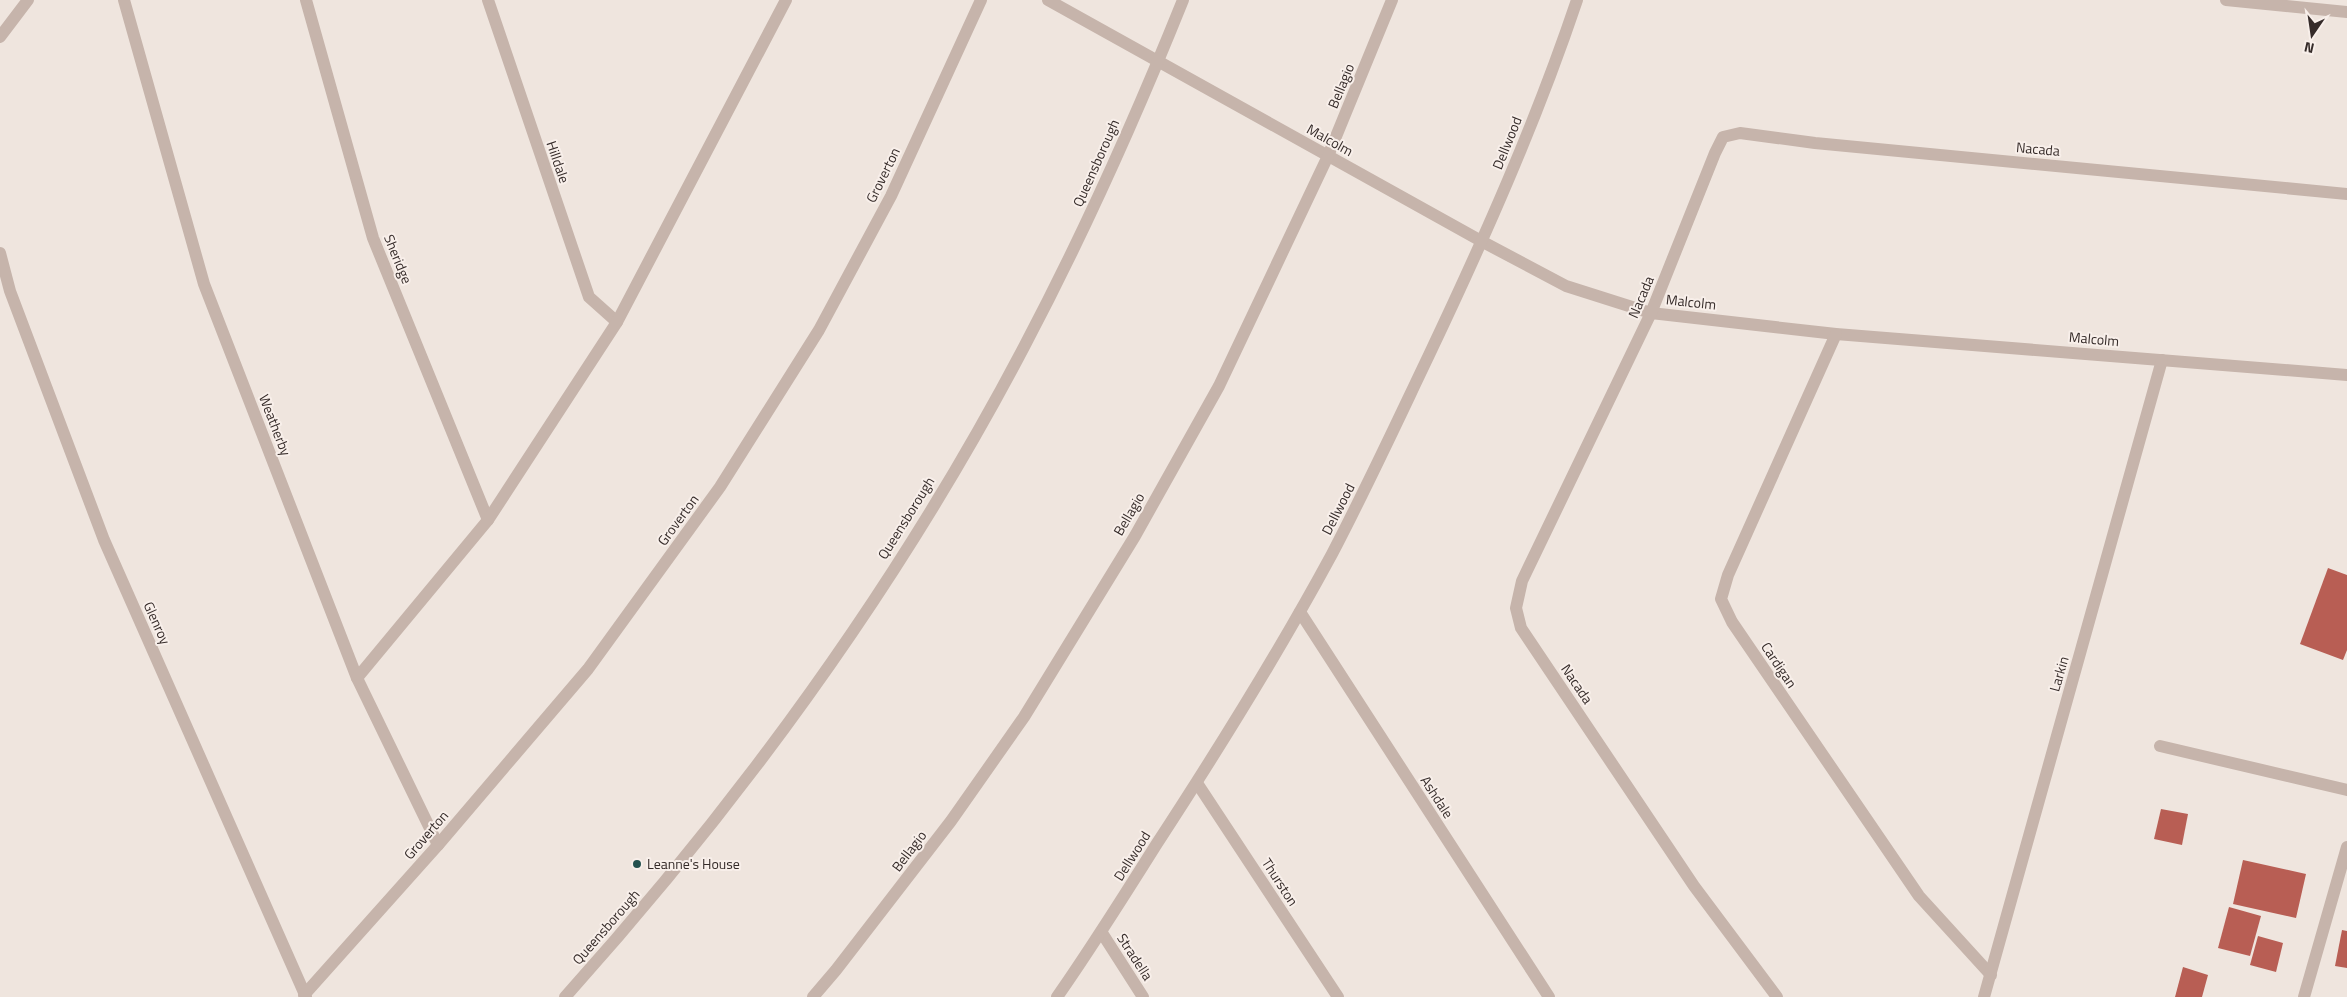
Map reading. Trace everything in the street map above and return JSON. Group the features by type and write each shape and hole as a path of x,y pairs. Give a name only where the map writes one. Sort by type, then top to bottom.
{"street":[{"path":"0,37 28,0"},
{"name":"Weatherby","path":"124,0 204,284 357,678 438,845"},
{"name":"Sheridge","path":"306,0 373,238 488,520"},
{"name":"Hilldale","path":"488,0 588,297 618,322"},
{"path":"357,678 488,520 618,322 786,0"},
{"name":"Groverton","path":"305,996 438,845 588,669 720,487 819,330 882,213 981,0"},
{"name":"Malcolm","path":"1048,0 1159,60 1483,242 1566,286 1651,313 1836,334 2347,375"},
{"name":"Queensborough","path":"565,997 636,917 744,781 837,652 962,459 1025,346 1077,241 1159,60 1183,0"},
{"name":"Bellagio","path":"813,997 951,821 1029,709 1135,536 1219,386 1328,156 1392,0"},
{"name":"Dellwood","path":"1058,997 1102,933 1197,783 1300,612 1376,467 1483,242 1560,52 1577,0"},
{"path":"2226,0 2347,12"},
{"name":"Nacada","path":"1777,997 1694,886 1521,628 1516,608 1522,581 1651,313 1715,153 1724,137 1740,133 1815,143 2347,194"},
{"name":"Glenroy","path":"0,252 10,291 104,540 305,996"},
{"name":"Cardigan","path":"1836,334 1728,575 1721,599 1732,622 1919,896 1991,975"},
{"name":"Larkin","path":"1984,997 2162,360"},
{"name":"Ashdale","path":"1300,612 1549,997"},
{"path":"2160,746 2347,790"},
{"name":"Thurston","path":"1197,783 1338,997"},
{"path":"2304,997 2347,847"},
{"name":"Stradella","path":"1102,933 1143,997"}],"building":[{"path":"2328,568 2347,575 2347,650 2343,660 2300,644"},
{"path":"2161,809 2188,814 2182,845 2154,839"},
{"path":"2243,860 2306,874 2296,918 2233,904"},
{"path":"2229,907 2261,916 2250,956 2218,948"},
{"path":"2342,930 2347,931 2347,968 2335,966"},
{"path":"2258,936 2283,943 2276,972 2250,965"},
{"path":"2183,967 2208,975 2202,997 2175,997"}],"place":[{"name":"Leanne's House","path":"637,864"}]}
